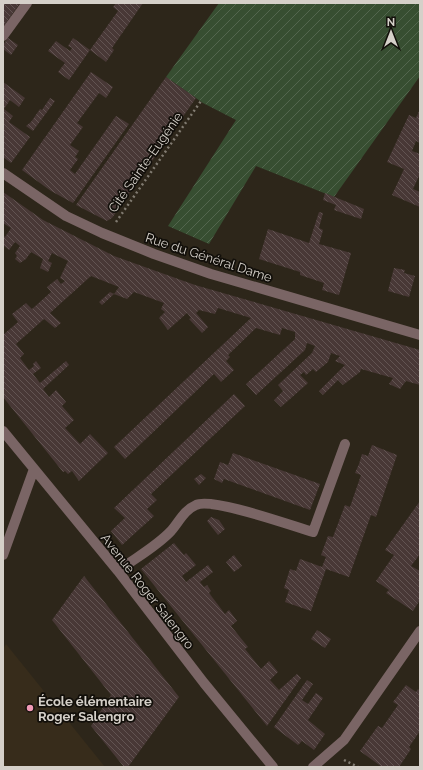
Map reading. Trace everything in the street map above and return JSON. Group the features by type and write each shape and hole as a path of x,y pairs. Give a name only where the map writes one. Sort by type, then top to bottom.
{"street":[{"path":"3,36 26,3"},
{"name":"Rue du Général Dame","path":"3,173 66,216 107,235 212,274 420,334"},
{"name":"Avenue Roger Salengro","path":"3,431 118,571 204,683 273,767"},
{"path":"118,571 161,540 171,531 190,508 197,504 216,504 313,532 345,444"},
{"path":"3,555 34,469"},
{"path":"313,767 344,740 420,630"}],"path":[{"name":"Cité Sainte-Eugénie","path":"107,235 201,101"}],"shaded area":[{"name":"École élémentaire Roger Salengro","path":"6,644 105,767 3,767 3,649"}],"green space":[{"path":"219,3 420,3 420,76 334,197 256,166 209,244 168,226 236,120 203,103 166,77"}],"building":[{"path":"3,3 20,3 3,27"},
{"path":"116,3 143,3 112,48 114,50 106,62 90,50 118,11 113,7"},
{"path":"8,38 18,45 11,55 3,49 3,45"},
{"path":"73,38 90,50 69,80 58,72 65,63 48,51 56,41 70,51 72,48 68,46"},
{"path":"91,72 113,87 106,98 99,93 77,123 83,127 70,145 79,151 75,157 78,159 70,170 75,174 116,116 129,124 73,203 51,191 22,170"},
{"path":"166,77 196,98 112,218 107,221 76,205"},
{"path":"3,82 25,98 19,107 10,100 4,109 13,116 9,122 30,137 11,163 3,157"},
{"path":"50,98 55,101 33,131 26,126 31,122 40,109 42,110"},
{"path":"420,109 420,143 416,141 412,151 420,154 420,174 413,189 420,192 420,207 392,195 404,169 387,162 409,115 416,118"},
{"path":"3,192 43,220 114,256 195,285 420,350 420,385 406,381 400,389 389,384 393,378 361,369 360,372 343,385 338,380 323,395 319,391 345,365 335,361 340,356 331,353 328,362 316,372 313,369 306,375 304,372 300,375 308,383 281,407 274,400 283,391 278,385 312,353 315,346 307,343 305,350 256,395 246,384 295,339 295,332 282,328 280,335 256,328 228,355 230,357 226,361 234,370 221,382 214,374 125,459 114,447 251,318 218,308 215,314 199,310 196,313 208,327 202,333 189,319 191,318 187,313 168,330 159,318 165,312 161,309 164,303 134,292 127,299 114,294 119,287 91,276 50,313 61,323 55,328 44,319 16,344 24,354 20,358 29,370 34,366 33,364 36,361 41,368 33,374 40,383 66,361 69,365 43,389 49,397 56,390 66,402 62,406 74,420 65,428 80,444 90,434 108,453 79,481 72,471 68,474 65,471 63,472 3,397 3,335 18,322 12,314 26,303 32,309 51,292 47,287 57,279 61,284 65,281 60,278 68,261 52,253 48,261 52,263 48,272 40,268 43,259 31,252 26,259 20,263 15,259 17,256 15,253 20,246 15,242 9,250 3,245 3,235 5,237 11,228 3,223"},
{"path":"325,193 364,209 361,219 334,210 336,205 323,200"},
{"path":"319,212 323,213 319,228 323,230 319,244 351,253 339,295 322,290 324,283 300,275 300,272 259,259 268,229 309,243"},
{"path":"394,268 405,270 404,273 415,276 409,297 388,291"},
{"path":"110,292 114,294 102,305 99,302"},
{"path":"234,394 245,406 151,494 157,500 147,509 154,516 122,545 111,531 125,518 114,508"},
{"path":"372,445 397,455 376,517 371,515 349,577 326,569 311,611 285,602 289,590 284,588 290,569 296,571 300,559 322,567 326,557 321,555 328,536 333,537 345,505 350,507 361,475 355,473 362,454 368,456"},
{"path":"233,453 320,484 310,510 224,479 222,483 214,479 220,462 228,465"},
{"path":"201,474 206,478 199,485 194,479"},
{"path":"420,501 420,554 411,566 420,571 420,600 413,611 386,593 389,590 376,581 394,555 385,550"},
{"path":"211,517 219,520 225,529 218,535 207,521"},
{"path":"174,543 184,555 186,553 196,565 182,576 186,582 208,565 213,572 200,582 204,587 207,585 211,591 209,593 225,614 229,610 237,621 231,626 248,647 245,649 261,669 269,661 278,672 270,680 279,690 297,674 301,678 267,726 141,569"},
{"path":"234,555 242,566 234,572 226,562"},
{"path":"84,576 179,697 128,767 124,767 91,726 111,695 52,620"},
{"path":"317,630 331,639 325,648 311,639"},
{"path":"307,680 313,684 302,700 308,704 316,693 323,698 308,720 325,734 314,750 302,741 298,745 274,727"},
{"path":"406,685 416,692 418,689 420,691 420,731 409,747 411,749 399,767 382,767 360,751 378,726 382,728 398,705 393,702"}],"place":[{"name":"École élémentaire Roger Salengro","path":"30,708"}]}
